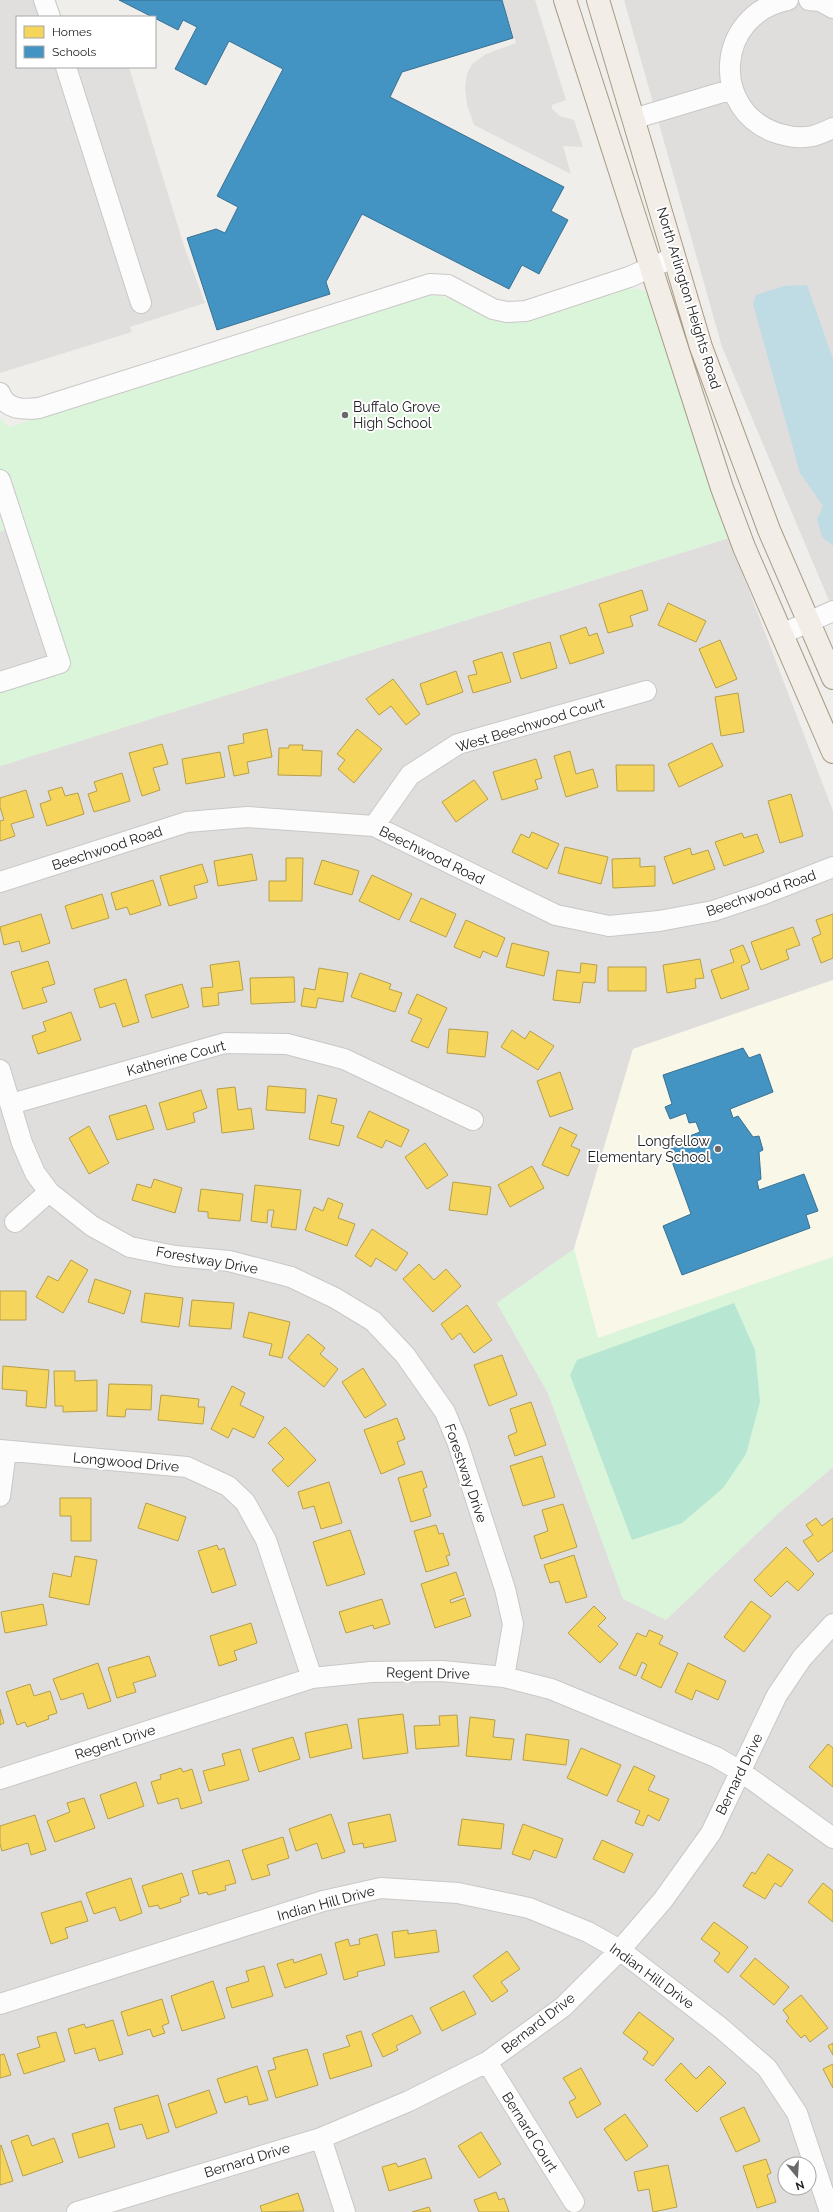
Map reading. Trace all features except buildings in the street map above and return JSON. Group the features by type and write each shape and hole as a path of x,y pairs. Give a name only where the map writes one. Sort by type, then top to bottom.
{"main road":[{"name":"North Arlington Heights Road","path":"565,0 722,488 744,547 833,752"},
{"name":"North Arlington Heights Road","path":"598,0 701,347 769,530 833,678"}],"street":[{"path":"44,0 50,16"},
{"path":"788,0 774,3 754,15 738,32 730,54 729,77 736,100 750,118 768,131 790,137 812,136 833,128"},
{"path":"809,0 820,2 833,8"},
{"path":"66,68 141,303"},
{"path":"633,119 733,89"},
{"path":"3,405 23,410 39,408 430,284 448,285 493,309 506,312 526,310 629,277 675,257"},
{"path":"0,480 60,663 0,682"},
{"path":"782,634 833,611"},
{"name":"West Beechwood Court","path":"374,826 410,775 458,744 646,691"},
{"name":"Beechwood Road","path":"0,882 187,822 247,818 374,826 556,914 609,926 659,921 713,911 764,894 833,868"},
{"name":"Katherine Court","path":"11,1104 225,1043 288,1044 344,1059 473,1120"},
{"name":"Forestway Drive","path":"0,1070 22,1143 35,1173 49,1192 92,1226 130,1247 175,1256 229,1261 291,1278 335,1298 373,1321 405,1356 445,1412 457,1441 505,1589 513,1624 504,1677"},
{"path":"15,1222 49,1192"},
{"path":"0,1496 3,1450"},
{"name":"Longwood Drive","path":"3,1450 187,1467 228,1486 245,1502 266,1540 312,1678"},
{"name":"Bernard Drive","path":"77,2212 117,2206 321,2138 409,2101 487,2062 563,2008 620,1950 663,1900 711,1833 777,1695 802,1658 833,1624"},
{"name":"Regent Drive","path":"0,1779 312,1678 371,1672 442,1671 504,1677 551,1689 716,1757 740,1771 833,1838"},
{"name":"Indian Hill Drive","path":"0,2004 323,1901 381,1888 458,1893 529,1908 588,1932 620,1950 721,2028 768,2068 797,2113 830,2212"},
{"name":"Bernard Court","path":"487,2062 574,2202"},
{"path":"321,2138 345,2212"}],"shaded area":[{"path":"0,0 54,0 60,16 16,16 16,68 129,68 185,249 205,303 130,327 132,332 0,373"},
{"path":"502,0 535,0 566,100 552,105 552,109 560,116 574,120 583,147 563,146 571,174 474,125 467,105 465,88 467,74 472,64 486,54 516,43"},
{"path":"624,0 833,0 833,610 722,347"},
{"path":"23,524 69,666 0,688 0,532"},
{"path":"729,538 833,811 833,980 633,1049 574,1249 497,1303 548,1393 624,1599 782,1510 833,1467 833,2212 0,2212 0,766"},
{"name":"Longfellow Elementary School","path":"833,980 833,1257 598,1338 574,1249 633,1049"}],"green space":[{"path":"626,288 639,289 649,293 729,538 0,766 0,418 9,427 431,294 455,301 491,320 508,322 525,321"},
{"path":"574,1249 598,1338 833,1257 833,1467 782,1510 666,1620 623,1599 548,1393 497,1303"},
{"path":"734,1303 755,1350 760,1402 746,1454 723,1488 682,1523 632,1540 570,1375 577,1360"}],"water":[{"path":"807,285 833,359 833,546 822,537 817,519 823,506 800,473 753,304 756,295 784,286"}],"place":[{"name":"Buffalo Grove High School","path":"345,415"},
{"name":"Longfellow Elementary School","path":"718,1149"}]}
